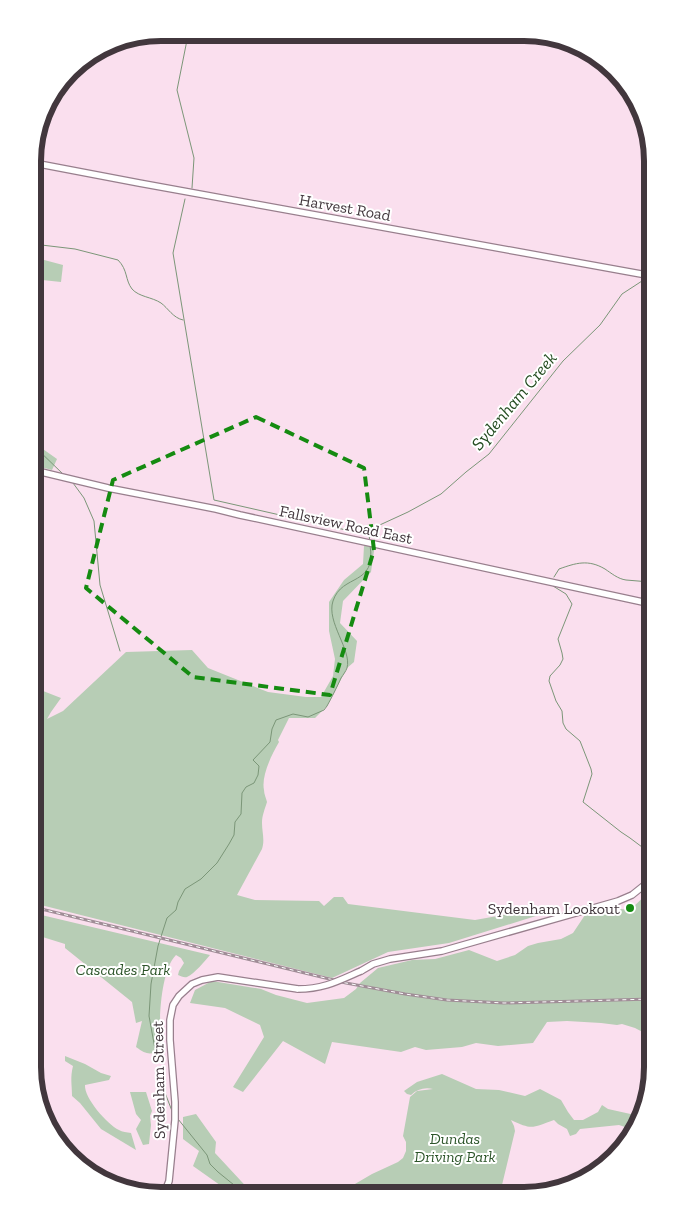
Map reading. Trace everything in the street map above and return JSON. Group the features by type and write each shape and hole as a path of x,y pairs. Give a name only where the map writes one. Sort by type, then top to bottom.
{"street":[{"name":"Harvest Road","path":"41,164 644,275"},
{"name":"Fallsview Road East","path":"41,472 108,488 216,509 644,602"},
{"name":"Sydenham Street","path":"167,1187 169,1181 175,1120 170,1020 173,1005 185,989 212,977 298,989 322,987 373,964 390,959 442,951 618,901 632,895 643,886"}],"highlighted area":[{"path":"256,417 364,468 374,550 330,695 193,677 86,588 113,480"}],"green space":[{"path":"41,259 63,265 61,282 41,280"},
{"path":"41,448 57,459 52,470 41,467"},
{"path":"375,544 371,572 343,601 340,623 357,641 354,662 347,668 327,706 315,718 289,718 270,759 264,778 264,792 267,802 262,820 263,846 237,895 255,900 319,901 324,906 334,897 343,897 348,904 475,920 537,909 539,915 449,943 388,952 332,978 41,905 41,690 61,698 47,719 63,711 126,652 192,650 208,668 268,692 321,697 333,676 335,659 329,631 329,602 344,580 363,564 364,546"},
{"path":"643,897 643,1032 622,1024 567,1021 547,1022 533,1043 498,1046 476,1043 462,1047 426,1050 415,1047 401,1052 332,1042 325,1064 283,1041 243,1092 233,1087 264,1037 260,1025 225,1008 190,1003 195,990 212,981 261,989 307,1003 344,998 378,968 412,960 435,959 469,950 497,961 515,955 528,946 561,939 573,933 585,915 621,909 630,910"},
{"name":"Cascades Park","path":"41,915 210,955 196,970 186,977 178,975 184,963 181,958 176,955 172,961 165,978 162,997 160,1023 163,1038 162,1050 149,1053 143,1052 136,1047 142,1021 136,1023 132,1002 65,948 65,944 41,936"},
{"path":"65,1056 111,1076 109,1080 85,1085 88,1097 108,1122 120,1131 131,1133 136,1150 101,1129 72,1096 71,1078 73,1066 65,1061"},
{"name":"Dundas Driving Park","path":"442,1074 476,1089 499,1090 525,1096 540,1089 561,1100 574,1120 583,1120 598,1112 602,1105 608,1109 634,1115 627,1128 619,1125 580,1129 576,1134 570,1136 567,1129 554,1120 528,1127 511,1120 515,1131 502,1185 500,1187 350,1187 403,1158 406,1151 406,1142 403,1136 410,1097 417,1091 433,1089 421,1089 416,1091 411,1095 404,1091 417,1082"},
{"path":"130,1092 146,1092 152,1111 150,1116 149,1144 143,1145 136,1129 141,1120 136,1114"},
{"path":"196,1114 216,1142 215,1153 247,1187 223,1187 193,1166 199,1151 183,1139 183,1117"}],"waterway":[{"path":"187,42 177,90 194,158 192,188"},
{"path":"185,199 173,253 214,500 368,535"},
{"path":"41,245 75,249 118,260 132,289 138,294 161,303 173,315 183,320"},
{"name":"Sydenham Creek","path":"370,542 369,535 371,529 441,494 489,454 563,361 600,325 622,294 642,281"},
{"path":"41,453 64,475"},
{"path":"73,483 84,498 94,521 100,585 120,651"},
{"name":"Sydenham Creek","path":"157,1055 149,1016 151,984 158,946 167,918 176,910 185,889 201,879 217,863 234,835 235,822 241,814 242,793 246,787 254,783 258,775 259,766 253,760 270,742 276,720 293,714 308,717 324,710 329,703 347,669 348,661 333,618 333,601 337,592 364,574 368,568 371,558 370,545"},
{"path":"554,577 559,569 587,563 599,566 623,579 644,581"},
{"path":"553,586 566,594 572,604 558,639 563,659 550,676 549,681 556,701 562,711 563,723 566,729 580,741 591,769 592,774 583,802 642,847"},
{"name":"Sydenham Creek","path":"160,1068 162,1085 172,1111"},
{"name":"Sydenham Creek","path":"178,1119 207,1155 210,1164 234,1185"}],"railway":[{"path":"41,909 346,983 405,994 447,1000 504,1003 643,999"}],"place":[{"name":"Sydenham Lookout","path":"630,908"}]}
